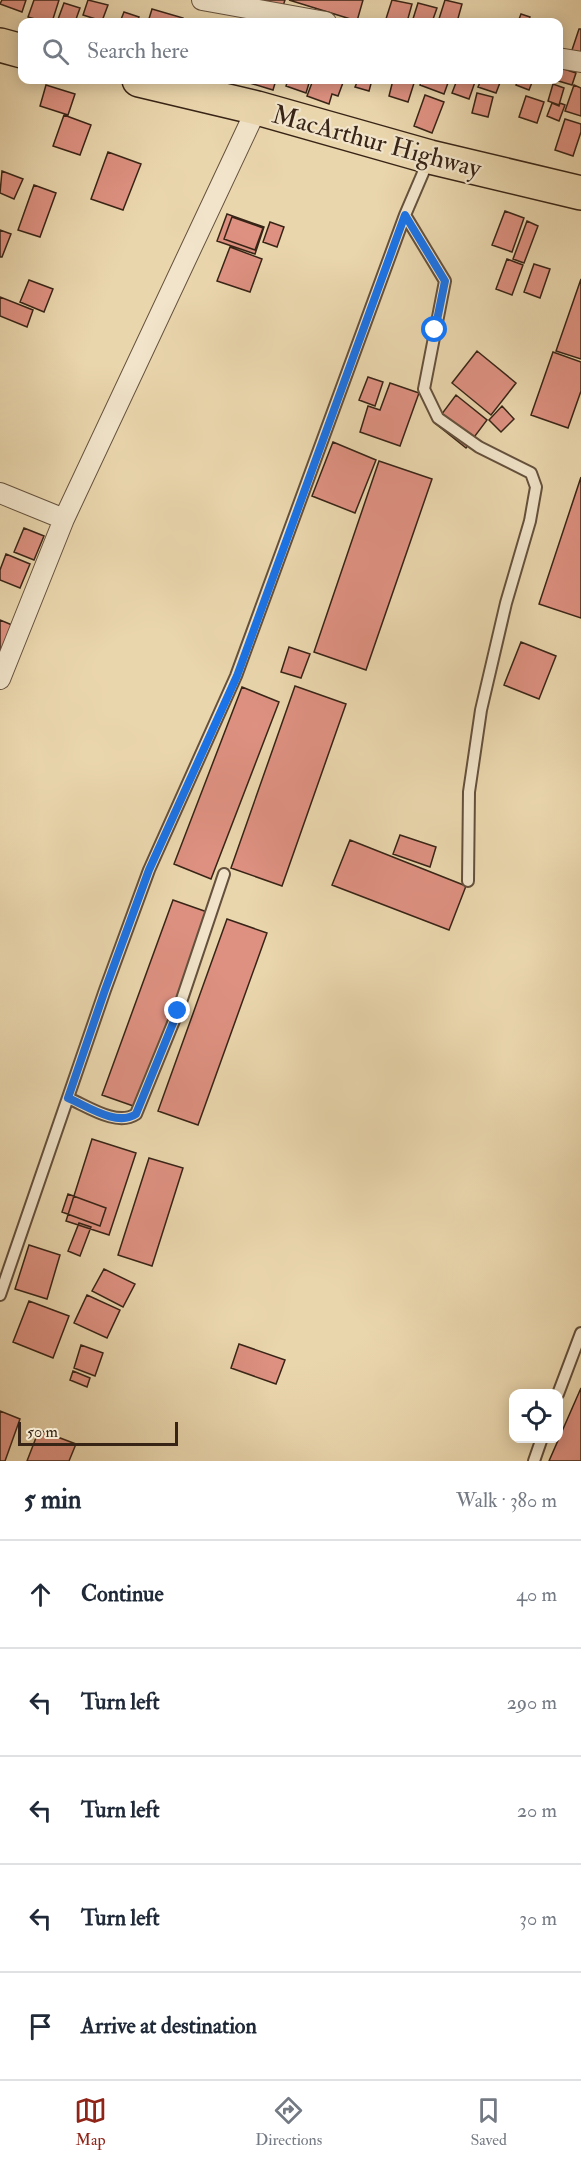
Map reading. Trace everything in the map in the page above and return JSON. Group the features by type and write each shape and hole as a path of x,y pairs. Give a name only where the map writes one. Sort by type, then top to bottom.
{"highway":[{"path":"0,45 18,50"},
{"name":"MacArthur Highway","path":"156,84 257,108 430,156 581,193"}],"street":[{"path":"202,0 303,18"},
{"path":"563,59 581,62"},
{"path":"0,679 64,519 257,108"},
{"path":"0,493 64,519"}],"lane":[{"path":"0,1295 105,990 149,870 237,676 405,215 430,156"},
{"path":"405,215 445,281 424,389 438,418 479,447 531,473 536,487 530,521 506,603 481,710 469,792 468,881"},
{"path":"68,1098 113,1117 130,1118 136,1114 178,1011 224,874"},
{"path":"560,1389 581,1333"},
{"path":"534,1461 540,1443"}],"building":[{"path":"2,0 26,0 22,12 0,4"},
{"path":"34,0 59,0 53,18 28,17"},
{"path":"88,0 108,5 103,18 83,15"},
{"path":"263,0 285,0 281,12 261,6"},
{"path":"289,0 363,0 358,18 347,18"},
{"path":"392,0 412,4 408,18 386,18"},
{"path":"445,0 462,4 458,18 439,18"},
{"path":"64,3 80,8 76,18 58,18"},
{"path":"418,3 437,8 433,18 413,18"},
{"path":"152,9 183,18 149,18"},
{"path":"124,12 139,17 139,18 122,18"},
{"path":"521,14 530,17 530,18 520,18"},
{"path":"579,29 581,29 581,63 569,59"},
{"path":"563,69 576,73 572,85 563,82"},
{"path":"253,84 275,84 273,90"},
{"path":"287,84 309,84 306,93 286,86"},
{"path":"312,84 342,84 338,96 332,94 329,104 307,96"},
{"path":"356,84 371,84 369,91 355,87"},
{"path":"392,84 414,84 408,102 389,96"},
{"path":"420,84 448,84 444,94"},
{"path":"455,84 474,84 469,99 452,93"},
{"path":"479,84 499,84 496,93 478,87"},
{"path":"516,84 531,84 529,90"},
{"path":"553,84 564,88 559,105 548,101"},
{"path":"46,85 75,94 68,115 40,106"},
{"path":"574,85 581,88 581,116 565,111"},
{"path":"477,93 493,97 488,117 472,113"},
{"path":"425,95 444,102 432,133 414,126"},
{"path":"526,96 544,102 537,123 519,117"},
{"path":"552,103 559,106 560,103 565,105 559,121 547,116"},
{"path":"64,115 91,125 80,155 53,146"},
{"path":"565,119 581,124 581,132 573,156 555,150"},
{"path":"108,152 141,164 123,210 91,199"},
{"path":"2,171 23,179 14,199 0,193"},
{"path":"34,185 56,193 40,237 18,230"},
{"path":"505,211 524,218 512,252 492,245"},
{"path":"227,214 264,227 255,254 217,241"},
{"path":"232,217 263,228 255,250 224,239"},
{"path":"527,221 538,226 524,263 513,259"},
{"path":"270,222 284,227 277,247 263,242"},
{"path":"0,230 11,234 2,257 0,257"},
{"path":"230,247 262,259 250,292 217,281"},
{"path":"507,259 523,265 512,295 496,289"},
{"path":"534,264 550,269 540,298 524,292"},
{"path":"581,279 581,359 556,351"},
{"path":"29,280 53,289 44,312 20,302"},
{"path":"0,297 33,310 27,327 0,316"},
{"path":"477,351 516,383 491,415 452,383"},
{"path":"553,352 581,362 581,391 568,428 531,415"},
{"path":"368,377 383,382 375,406 359,400"},
{"path":"390,383 419,393 400,446 360,432 368,406 380,410"},
{"path":"456,395 487,420 466,448 435,423"},
{"path":"502,406 514,419 501,432 489,420"},
{"path":"333,442 376,460 355,513 312,496"},
{"path":"379,461 432,479 366,670 314,652"},
{"path":"581,477 581,618 539,604"},
{"path":"24,528 44,536 34,560 14,552"},
{"path":"6,554 30,564 20,588 0,580 0,570"},
{"path":"0,620 12,625 0,655"},
{"path":"521,642 556,656 539,699 504,685"},
{"path":"289,647 310,654 301,678 281,672"},
{"path":"295,686 346,704 282,886 231,868"},
{"path":"242,687 279,702 211,879 174,864"},
{"path":"400,835 436,847 430,867 393,854"},
{"path":"350,840 466,886 449,930 332,885"},
{"path":"173,900 210,913 139,1108 102,1095"},
{"path":"227,919 267,933 198,1125 158,1111"},
{"path":"92,1139 136,1153 109,1235 66,1221"},
{"path":"149,1158 183,1168 152,1266 118,1255"},
{"path":"68,1194 106,1208 100,1226 62,1212"},
{"path":"79,1223 91,1227 80,1256 68,1251"},
{"path":"29,1245 60,1255 47,1299 15,1289"},
{"path":"104,1269 135,1284 123,1307 92,1291"},
{"path":"87,1295 120,1310 107,1338 74,1323"},
{"path":"29,1301 69,1316 53,1358 13,1342"},
{"path":"239,1344 285,1360 276,1384 231,1368"},
{"path":"81,1345 103,1353 95,1376 74,1368"},
{"path":"73,1371 90,1378 87,1387 70,1380"},
{"path":"581,1388 581,1461 549,1461 557,1443 563,1443 563,1429"},
{"path":"0,1411 20,1419 5,1461 0,1461"},
{"path":"39,1430 76,1444 69,1461 27,1461"}],"route":[{"path":"178,1011 141,1107 136,1114 130,1118 113,1117 68,1098 149,870 237,676 405,215 445,281 435,330"}]}
